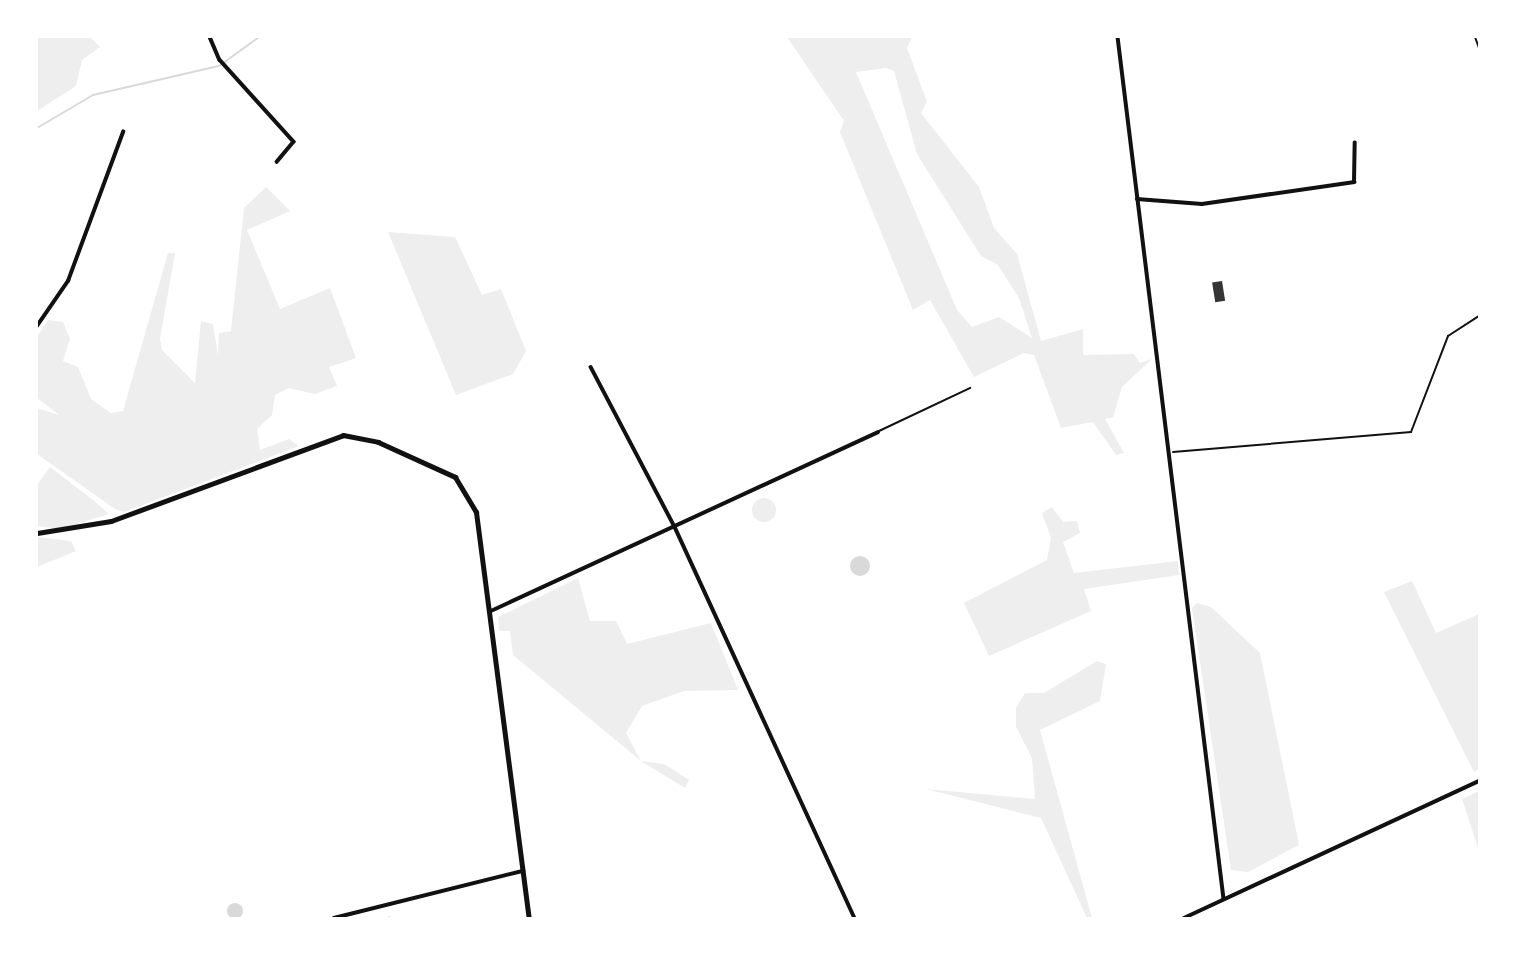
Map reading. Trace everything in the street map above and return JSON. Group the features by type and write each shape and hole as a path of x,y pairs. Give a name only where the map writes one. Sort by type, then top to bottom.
{"main road":[{"path":"37,533 111,521 317,443 358,435 434,466 466,489 491,611 529,918"}],"street":[{"path":"210,37 220,60 294,142 277,162"},
{"path":"1118,37 1166,452 1224,899"},
{"path":"37,326 71,273 122,131"},
{"path":"1137,199 1202,204 1353,182 1355,143"},
{"path":"590,367 675,527 855,918"},
{"path":"491,611 878,432"},
{"path":"1184,918 1479,780"},
{"path":"334,918 523,871"}],"lane":[{"path":"878,432 970,388"}],"path":[{"path":"1475,37 1479,48"},
{"path":"1166,452 1411,432 1448,336 1479,316"}],"shaded area":[{"path":"37,37 90,37 100,47 82,60 76,86 37,111"},
{"path":"787,37 912,37 907,48 927,102 921,113 979,187 994,228 1017,254 1041,341 1083,329 1083,355 1134,354 1140,363 1152,359 1122,387 1113,417 1105,419 1124,453 1116,455 1093,422 1061,428 1034,355 1024,353 974,377 930,300 913,310 840,132 844,121","holes":["886,68 894,71 917,154 981,256 998,265 1019,298 1032,338 999,317 972,327 957,310 856,72"]},
{"path":"266,187 290,211 247,230 280,309 330,288 356,358 329,367 337,386 315,394 289,388 275,395 272,415 257,429 260,450 289,439 299,446 124,512 115,509 37,454 37,408 59,415 37,398 37,337 48,320 63,322 70,339 63,361 78,367 91,399 111,413 123,411 168,253 175,253 160,339 162,350 195,383 201,321 213,324 218,356 219,333 231,331 244,208"},
{"path":"388,232 455,237 482,295 501,289 526,351 513,374 456,395"},
{"path":"50,467 109,514 60,529 37,526 37,485"},
{"path":"764,498 773,501 776,510 773,519 764,522 755,519 752,510 755,501"},
{"path":"1052,507 1063,522 1077,521 1080,533 1063,542 1074,573 1178,561 1179,575 1084,589 1091,611 989,656 964,603 1047,560 1051,538 1042,513"},
{"path":"37,537 71,541 76,551 37,567"},
{"path":"860,556 867,559 870,566 867,573 860,576 853,573 850,566 853,559"},
{"path":"578,578 590,621 616,621 627,644 711,623 738,690 684,691 642,706 626,733 641,761 513,655 510,631 499,631 498,617"},
{"path":"1412,581 1436,633 1479,614 1479,769 1474,772 1384,592"},
{"path":"1197,603 1211,607 1260,653 1299,845 1248,872 1231,870 1192,608"},
{"path":"1097,661 1106,664 1100,701 1040,730 1092,918 1087,918 1041,818 926,789 1035,799 1032,758 1016,727 1016,708 1025,693 1044,693"},
{"path":"641,761 664,764 689,780 685,788"},
{"path":"1479,791 1479,851 1462,799"},
{"path":"235,903 243,911 235,919 227,911"}],"building":[{"path":"1222,281 1225,301 1215,302 1212,283"}],"waterway":[{"path":"37,128 93,95 219,66 259,37"}]}
